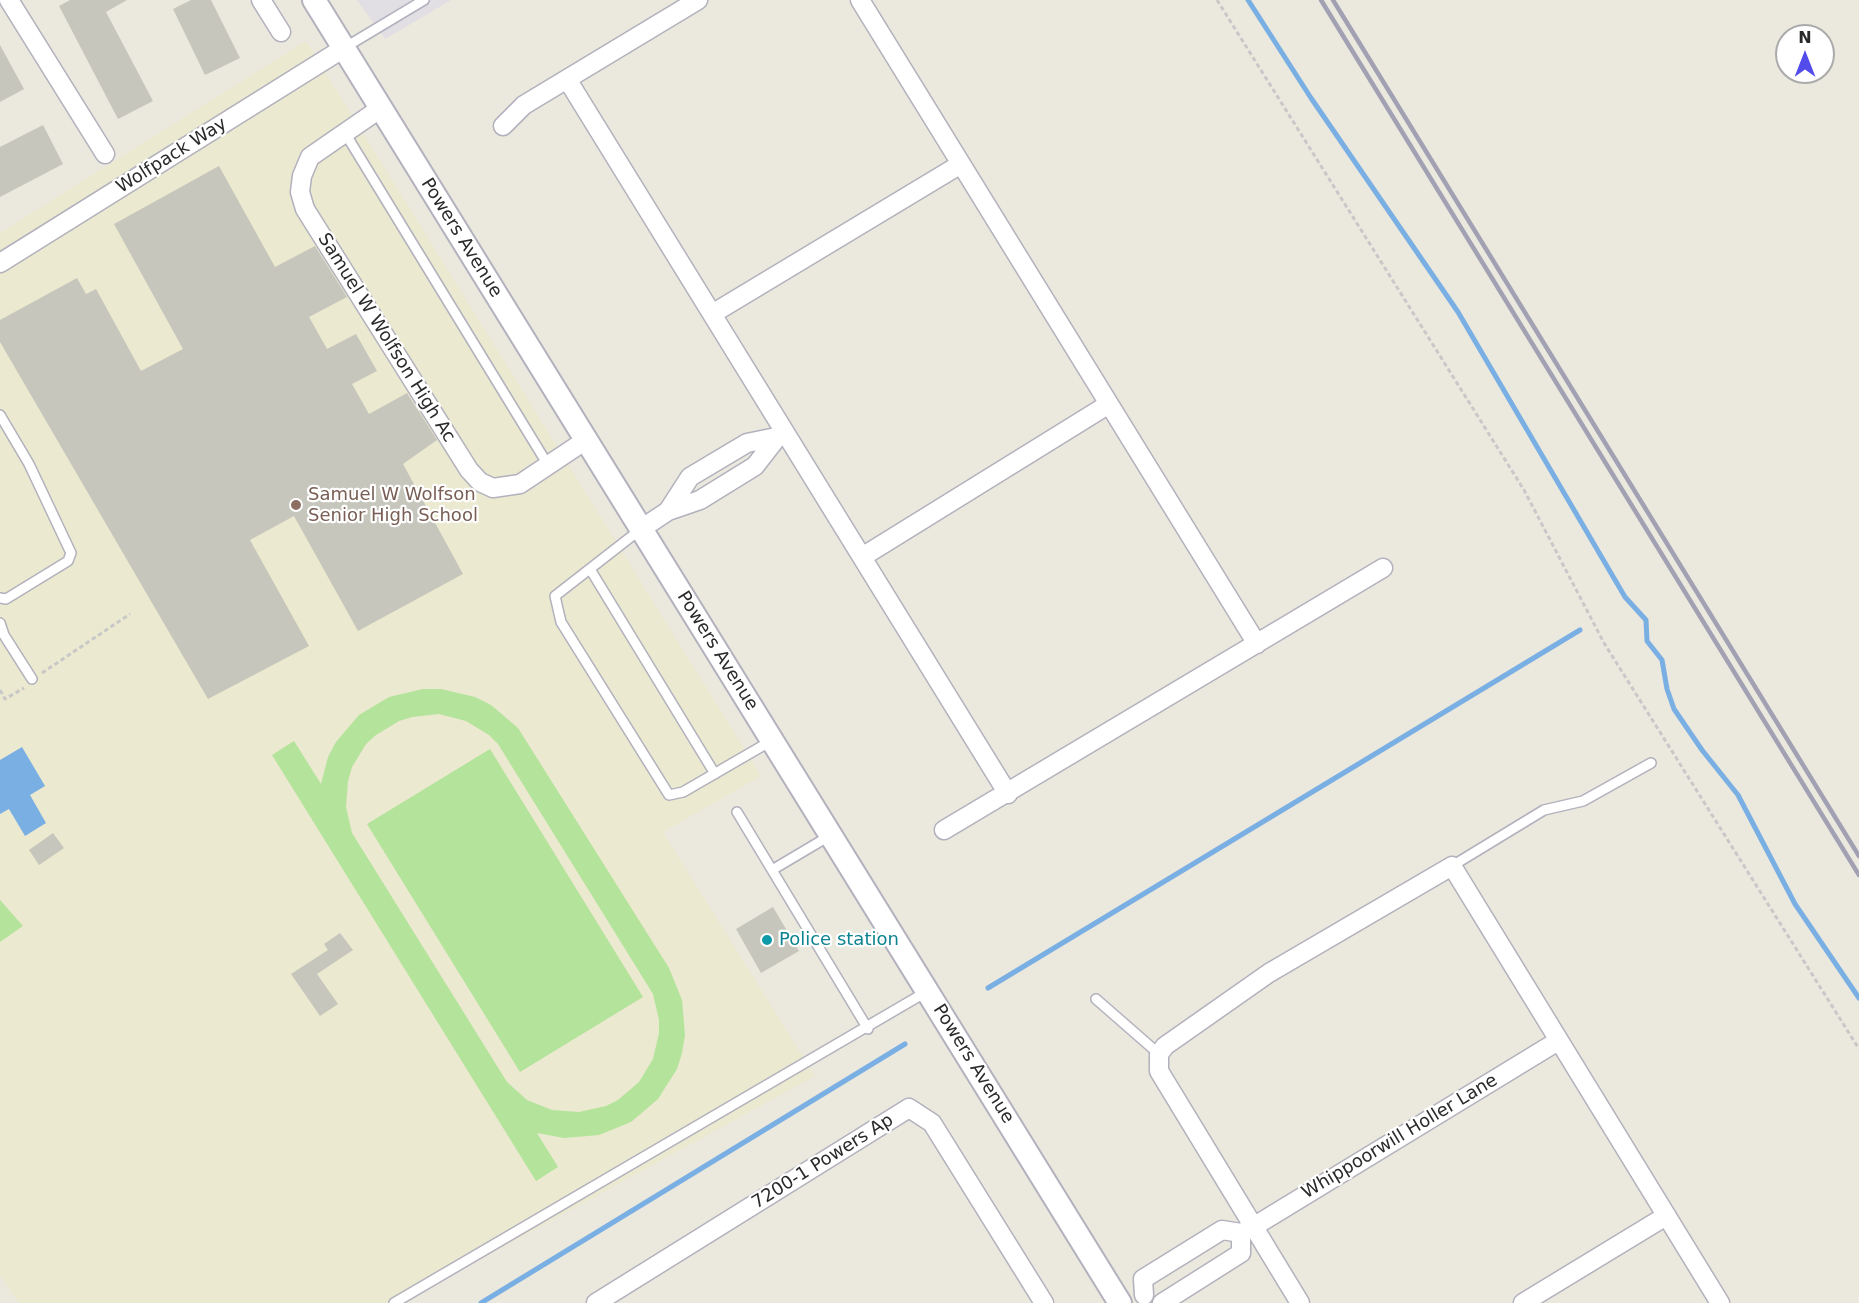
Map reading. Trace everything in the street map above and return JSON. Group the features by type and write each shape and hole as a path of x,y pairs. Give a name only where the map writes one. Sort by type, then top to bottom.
{"street":[{"path":"261,0 281,32"},
{"path":"503,126 524,105 698,0"},
{"path":"860,0 1257,644"},
{"name":"Powers Avenue","path":"320,2 344,48 1120,1303"},
{"path":"9,4 105,154"},
{"name":"Wolfpack Way","path":"0,263 344,48"},
{"path":"567,79 712,314 781,437 862,557 1008,794"},
{"name":"Samuel W Wolfson High Ac","path":"381,108 310,157 302,176 300,192 305,209 469,470 480,482 493,488 507,488 520,484 586,440"},
{"path":"712,314 962,164"},
{"path":"862,557 1109,404"},
{"path":"642,529 668,511 700,500 755,466 781,437"},
{"path":"668,511 690,477 747,443 781,437"},
{"path":"944,830 1008,794 1383,568"},
{"path":"1300,1303 1247,1230 1159,1071 1159,1054 1165,1046 1269,973 1452,866 1720,1303"},
{"name":"Whippoorwill Holler Lane","path":"1144,1300 1143,1279 1222,1230 1247,1230 1558,1041"},
{"name":"7200-1 Powers Ap","path":"596,1303 909,1108 932,1123 1044,1303"},
{"path":"1523,1303 1666,1216"},
{"path":"1162,1303 1241,1253 1247,1230"}],"lane":[{"path":"344,48 424,0"},
{"path":"345,133 548,465"},
{"path":"0,415 28,464 71,553 68,561 6,599 0,598"},
{"path":"642,529 555,596 561,622 669,795 683,792 772,740"},
{"path":"590,569 715,774"},
{"path":"0,623 4,635 32,680"},
{"path":"1452,866 1544,810 1583,801 1652,763"},
{"path":"737,812 867,1029"},
{"path":"772,870 831,835"},
{"path":"394,1303 867,1029 928,991"},
{"path":"1096,999 1159,1054"}],"path":[{"path":"1217,0 1524,490 1604,643 1859,1049"},
{"path":"0,690 5,699 26,687 32,680 130,614"}],"shaded area":[{"path":"357,0 451,0 385,39"},
{"name":"Samuel W Wolfson Senior High School","path":"306,41 761,776 663,832 815,1076 401,1303 19,1303 0,1276 0,233"}],"green space":[{"path":"423,689 441,689 475,697 491,705 518,728 669,968 682,1000 685,1035 682,1053 677,1069 658,1099 631,1122 599,1135 564,1138 537,1133 558,1167 536,1181 272,755 294,741 321,784 328,757 336,742 359,715 389,697","holes":["439,714 466,721 489,735 498,744 653,994 659,1020 659,1033 653,1059 639,1082 618,1100 606,1106 579,1112 552,1110 527,1100 507,1082 352,833 346,807 348,781 352,767 366,744 399,721 412,717"]},
{"path":"490,749 643,997 520,1072 367,824"},
{"path":"0,900 23,926 0,942"}],"water":[{"path":"22,747 45,786 30,795 46,823 25,836 9,809 0,814 0,760"}],"building":[{"path":"70,0 127,0 106,12 153,101 118,119 59,6"},
{"path":"191,0 211,0 240,58 205,75 173,9"},
{"path":"0,45 24,89 0,102"},
{"path":"43,125 63,164 0,197 0,147"},
{"path":"219,166 275,267 315,246 347,297 309,317 327,349 356,334 377,371 352,384 369,414 407,393 437,440 403,464 463,574 358,631 294,516 250,540 309,646 208,699 0,342 0,320 77,278 86,294 96,289 141,371 183,349 114,224"},
{"path":"53,833 64,848 39,865 29,850"},
{"name":"Police station","path":"773,907 799,951 761,973 736,929"},
{"path":"340,933 353,950 317,974 338,1004 320,1016 291,974 328,950 324,944"}],"waterway":[{"path":"1248,0 1311,98 1458,312 1625,597 1646,620 1647,641 1662,660 1667,689 1674,709 1702,750 1738,795 1795,904 1859,998"},
{"path":"988,988 1580,630"},
{"path":"481,1303 905,1044"}],"railway":[{"path":"1321,0 1859,875"},
{"path":"1333,0 1859,856"}],"place":[{"name":"Samuel W Wolfson Senior High School","path":"296,505"},
{"name":"Police station","path":"767,940"}]}
